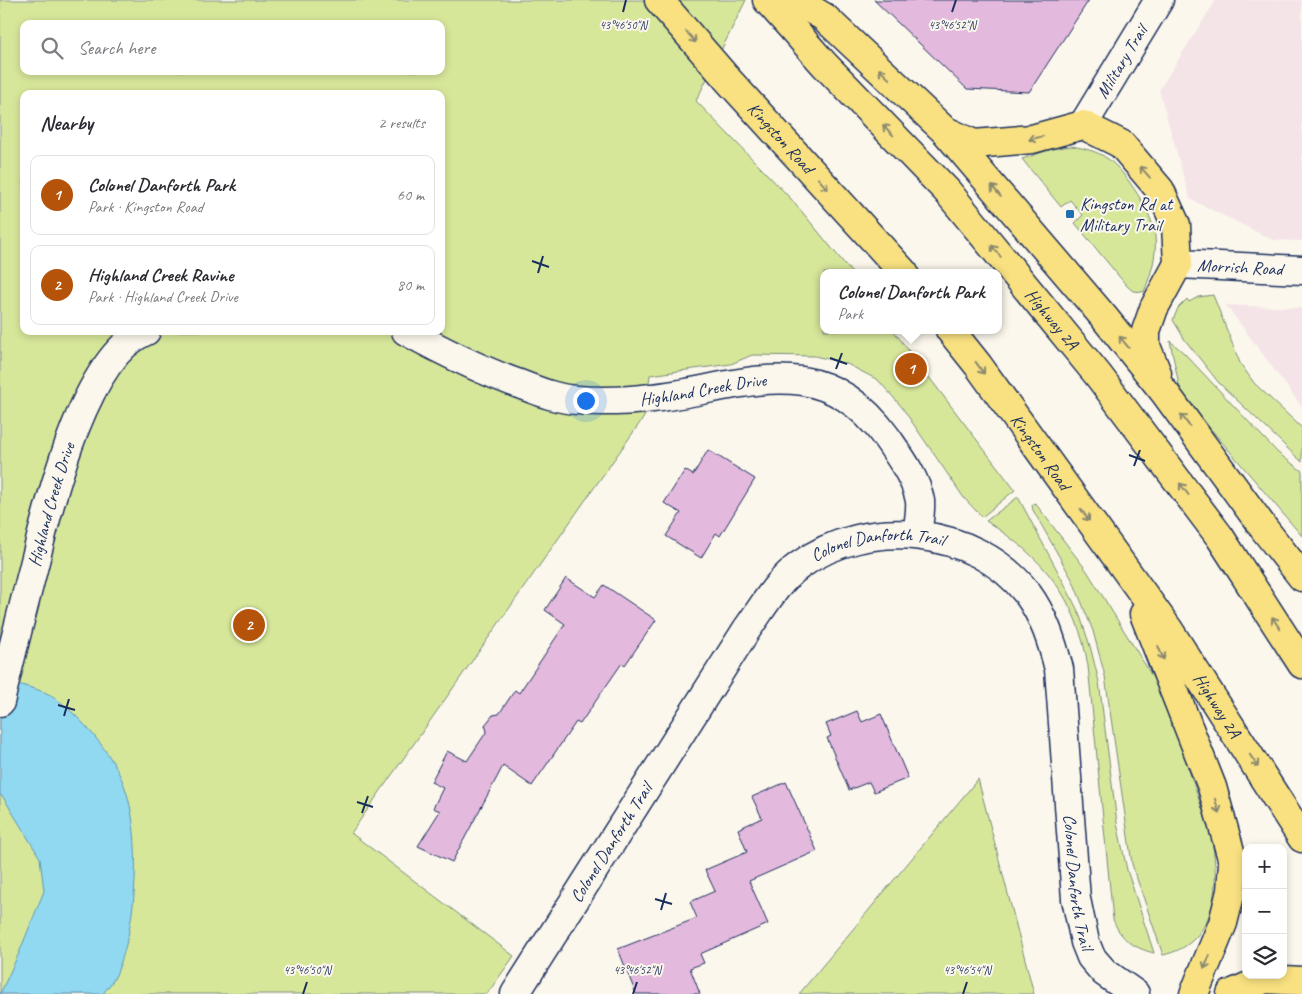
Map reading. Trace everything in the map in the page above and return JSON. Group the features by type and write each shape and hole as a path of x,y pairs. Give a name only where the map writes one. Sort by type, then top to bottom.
{"main road":[{"name":"Kingston Road","path":"659,0 729,81 900,269"},
{"name":"Highway 2A","path":"766,0 824,64 947,191 1098,374 1220,537 1302,664"},
{"path":"795,0 824,17 945,131 1103,316 1165,394 1302,577"},
{"path":"945,131 974,144 1032,139 1083,124 1120,144 1160,190 1176,225 1178,264 1154,308 1146,331 1146,346 1165,394"},
{"name":"Kingston Road","path":"953,334 978,365 1129,576"},
{"path":"1265,530 1302,557"},
{"name":"Highway 2A","path":"1129,576 1169,630 1302,838"},
{"path":"1129,576 1212,787 1233,862 1232,891 1223,923 1194,994"},
{"path":"1231,994 1265,979 1302,981"}],"street":[{"name":"Military Trail","path":"1083,124 1159,0"},
{"name":"Morrish Road","path":"1178,264 1302,270"},
{"name":"Highland Creek Drive","path":"0,702 56,478 80,414 106,368 122,348 140,335"},
{"name":"Highland Creek Drive","path":"414,335 478,369 550,396 575,400 653,398 751,380 793,380 834,390 858,405 875,421 900,456 913,480 920,502 917,535"},
{"name":"Colonel Danforth Trail","path":"514,994 742,638 783,579 818,553 856,538 893,533 917,535 965,548 1009,575 1026,592 1039,612 1050,636 1059,669 1076,899 1085,942 1091,957 1104,972 1135,994"}],"shaded area":[{"path":"1216,0 1302,0 1302,241 1273,240 1190,199 1159,90"},
{"path":"1226,305 1302,308 1302,407"}],"green space":[{"path":"0,0 746,0 696,101 794,202 849,269 820,269 820,334 896,334 1015,490 982,517 964,498 901,406 878,380 847,364 815,356 752,355 731,364 650,375 644,417 351,833 514,956 487,994 0,994"},
{"path":"1072,146 1095,152 1104,156 1115,165 1138,194 1150,217 1155,236 1155,251 1153,265 1144,292 1133,291 1127,286 1075,223 1083,215 1070,200 1061,207 1022,159 1055,148"},
{"path":"1213,295 1240,363 1254,383 1302,428 1302,462 1219,383 1185,340 1173,320 1178,308 1187,299 1189,302 1198,297"},
{"path":"1170,341 1184,353 1278,453 1302,471 1302,536 1186,400 1179,385"},
{"path":"1018,497 1079,613 1090,646 1099,682 1117,823 1127,870 1154,953 1129,942 1120,932 1113,919 1088,666 1083,642 1075,620 1066,600 1040,565 1024,549 986,521"},
{"path":"1035,503 1087,571 1157,684 1169,711 1211,835 1214,853 1215,890 1205,924 1195,938 1182,948 1163,955 1132,864 1105,676 1093,631 1073,581 1033,510 1032,505"},
{"path":"978,779 1034,994 799,994"}],"water":[{"path":"0,679 43,692 65,705 104,749 124,785 134,829 135,881 133,907 123,955 115,978 103,994 0,994 44,891 40,858 0,795"}],"building":[{"path":"874,0 1089,0 1029,92 967,89"},
{"path":"708,450 755,479 720,536 716,533 701,558 666,536 681,513 664,503 685,470 693,475"},
{"path":"566,578 595,597 604,585 656,620 625,665 622,663 580,724 576,722 532,786 503,766 452,862 418,846 440,811 433,808 443,788 431,782 447,751 467,761 487,731 485,725 493,715 499,714 515,690 519,693 565,624 545,610"},
{"path":"857,711 862,722 881,714 908,778 874,792 869,782 849,790 827,738 831,736 826,724"},
{"path":"786,782 817,851 749,881 768,924 700,954 704,963 690,968 700,994 636,994 618,949 697,918 690,902 715,891 705,870 747,852 738,829 762,818 752,797"}],"place":[{"name":"Kingston Rd at Military Trail","path":"1070,214"},
{"name":"Colonel Danforth Park","path":"911,369"},
{"name":"Highland Creek Ravine","path":"249,625"}]}
